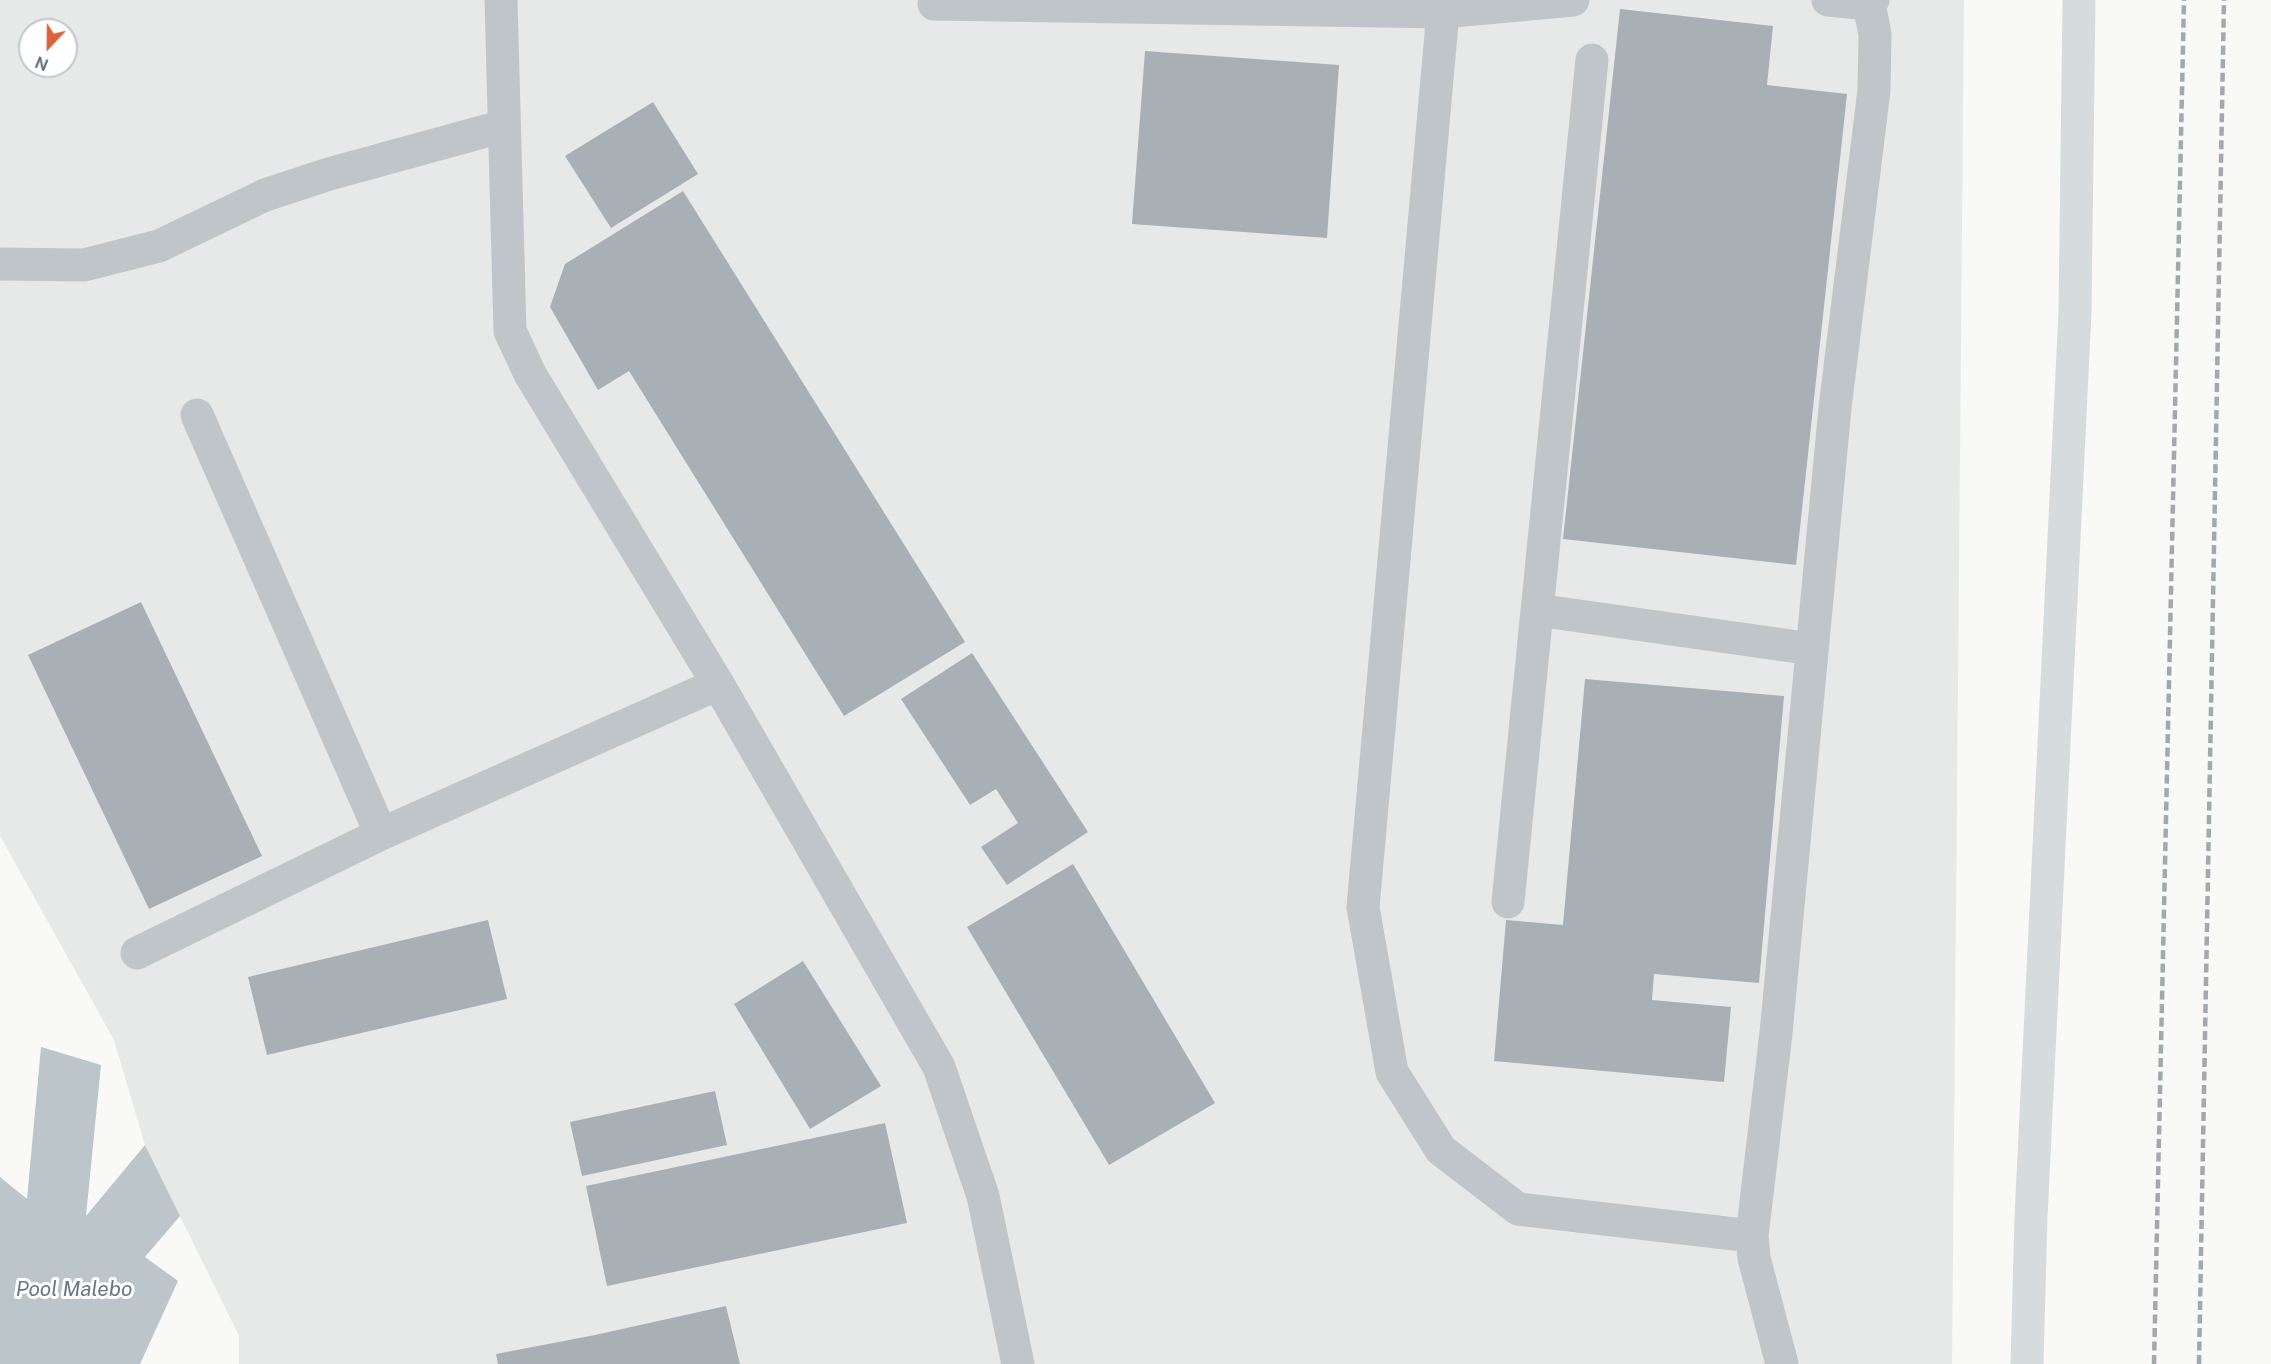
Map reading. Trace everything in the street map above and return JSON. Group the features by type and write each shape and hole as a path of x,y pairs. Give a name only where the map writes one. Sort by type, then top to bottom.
{"main road":[{"path":"2027,1364 2031,1217 2075,312 2079,0"}],"street":[{"path":"501,0 510,330 531,374 718,684 939,1067 983,1196 1018,1364"},
{"path":"934,4 1443,12 1573,0"},
{"path":"1782,1364 1754,1258 1752,1236 1776,1033 1835,408 1874,90 1875,34 1871,2 1828,0"},
{"path":"1443,12 1362,907 1392,1072 1441,1150 1518,1209 1752,1236"},
{"path":"1508,902 1592,60"},
{"path":"0,264 84,265 159,246 266,195 329,174 504,126"},
{"path":"197,415 381,834"},
{"path":"1537,610 1812,649"},
{"path":"137,952 381,834 718,684"}],"shaded area":[{"path":"0,0 1964,0 1952,1364 239,1364 239,1336 145,1145 114,1040 0,836"}],"water":[{"name":"Pool Malebo","path":"41,1047 101,1065 86,1216 145,1145 180,1216 145,1257 178,1281 140,1364 0,1364 0,1177 27,1199"}],"building":[{"path":"1620,9 1773,26 1767,85 1847,94 1796,565 1563,539"},
{"path":"1145,51 1339,65 1327,238 1132,224"},
{"path":"653,102 698,174 611,228 565,156"},
{"path":"683,191 965,642 844,716 629,371 598,390 550,307 565,264"},
{"path":"141,602 262,856 149,909 28,655"},
{"path":"972,653 1088,832 1007,885 981,847 1018,823 996,789 970,805 901,699"},
{"path":"1585,679 1784,696 1759,983 1654,974 1652,1000 1731,1007 1724,1082 1494,1061 1506,920 1563,925"},
{"path":"1073,864 1215,1103 1109,1165 967,927"},
{"path":"488,920 507,999 267,1055 248,977"},
{"path":"803,961 881,1086 810,1129 734,1004"},
{"path":"715,1091 727,1145 582,1176 570,1122"},
{"path":"885,1123 907,1223 607,1286 586,1186"},
{"path":"726,1306 740,1364 498,1364 496,1354"}],"railway":[{"path":"2154,1364 2184,0"},
{"path":"2199,1364 2224,0"}]}
